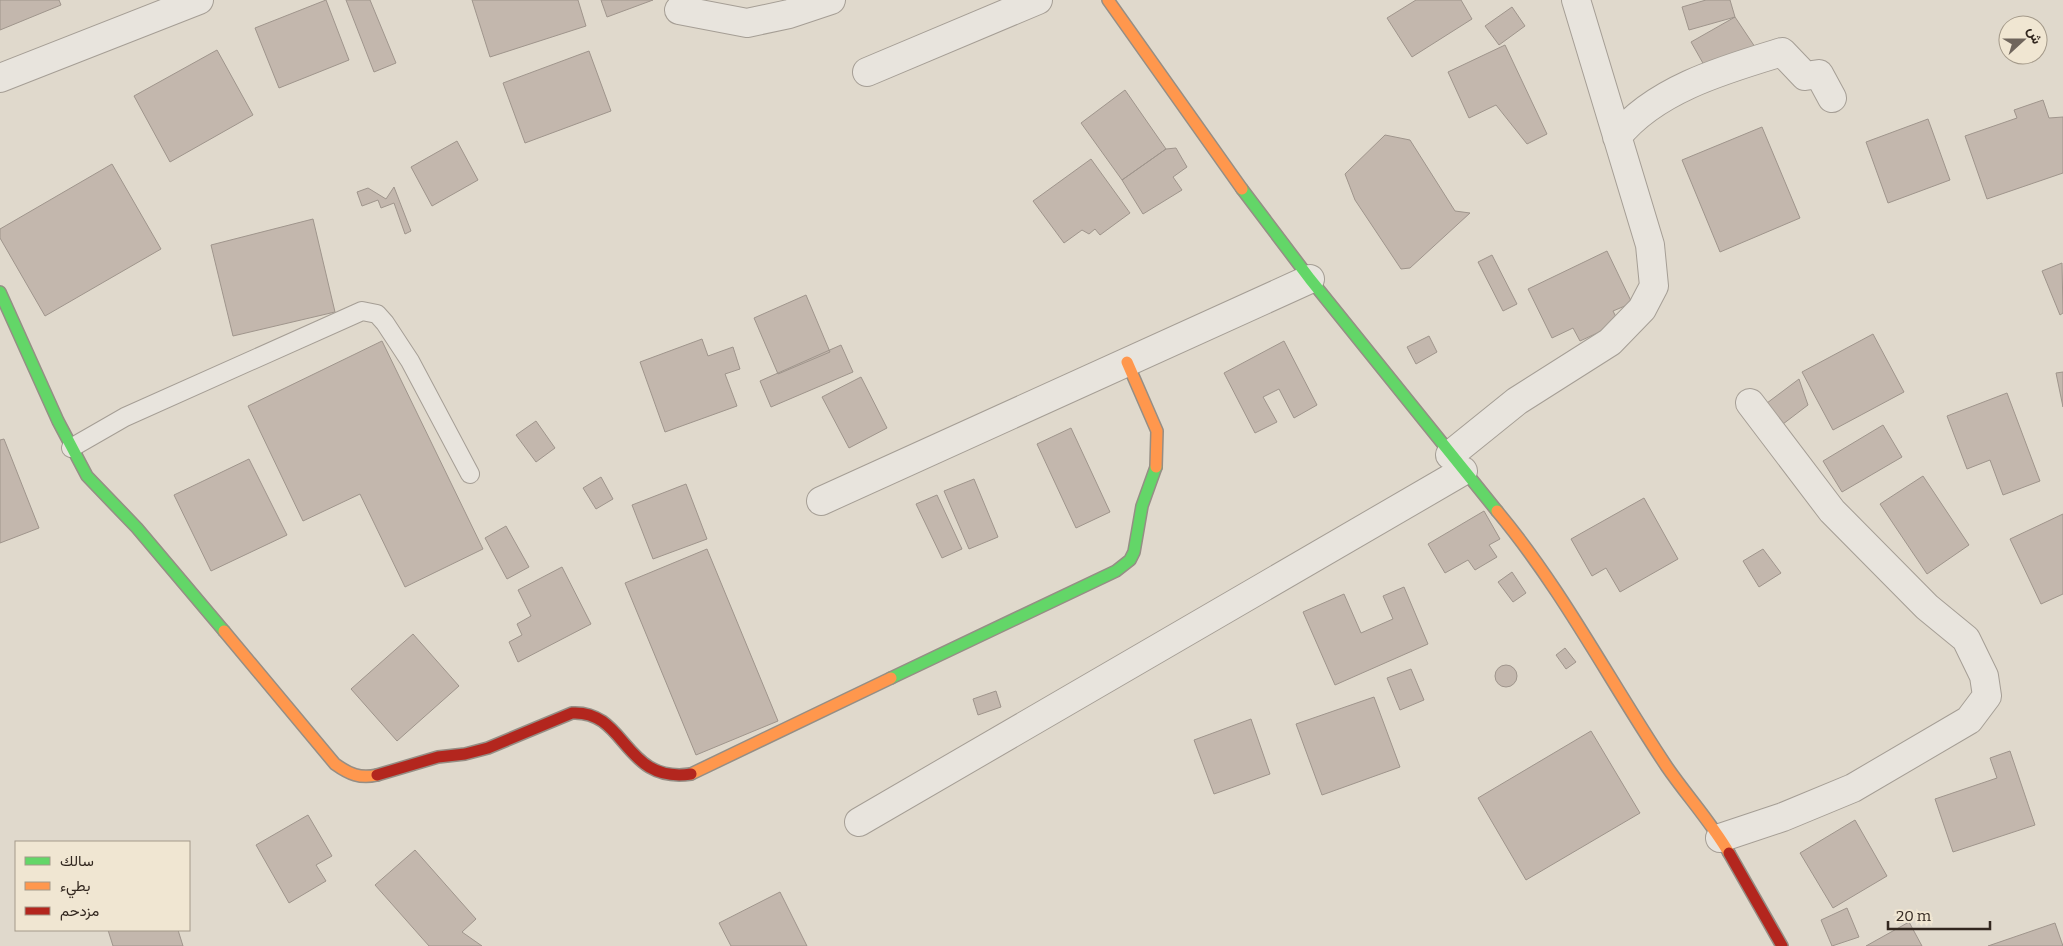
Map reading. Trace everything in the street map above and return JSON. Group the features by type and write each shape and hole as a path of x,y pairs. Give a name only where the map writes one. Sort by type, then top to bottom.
{"street":[{"path":"0,78 199,0"},
{"path":"679,10 746,23 789,14 831,0"},
{"path":"867,72 1038,0"},
{"path":"1108,0 1220,160 1310,279 1522,541 1593,646 1667,767 1720,838 1782,946"},
{"path":"859,822 1457,463 1517,401 1610,342 1642,309 1654,286 1650,245 1576,0"},
{"path":"1617,137 1628,123 1674,92 1741,64 1782,52 1805,76 1819,74 1832,98"},
{"path":"820,501 1310,279"},
{"path":"0,292 72,448 87,476 137,528 335,764 349,774 361,777 374,776 438,757 488,748 583,710 592,712 602,718 645,765 660,772 675,775 690,774 1123,566 1134,552 1142,506 1156,469 1158,450 1157,431 1127,362"},
{"path":"1720,838 1782,817 1853,788 1969,720 1987,696 1984,676 1966,640 1927,607 1832,511 1750,403"}],"lane":[{"path":"72,448 125,417 362,311 370,311 377,314 385,323 410,361 470,474"}],"building":[{"path":"0,0 59,0 61,5 0,30"},
{"path":"326,0 349,60 279,88 255,28"},
{"path":"346,0 370,0 396,63 374,72"},
{"path":"472,0 578,0 586,26 490,57"},
{"path":"601,0 653,0 607,17"},
{"path":"1416,0 1461,0 1472,19 1412,57 1387,18"},
{"path":"1706,0 1730,0 1735,17 1689,30 1682,7"},
{"path":"1512,7 1525,26 1499,45 1485,26"},
{"path":"1735,17 1759,53 1704,65 1691,42"},
{"path":"1505,45 1547,134 1527,144 1496,105 1469,118 1448,72"},
{"path":"217,50 253,115 170,162 134,96"},
{"path":"589,51 611,111 525,143 503,83"},
{"path":"1125,90 1166,149 1122,180 1081,123"},
{"path":"2043,100 2049,118 2063,117 2063,173 1987,199 1965,136 2017,118 2014,110"},
{"path":"1928,119 1950,180 1888,203 1866,142"},
{"path":"1762,127 1800,218 1720,252 1682,160"},
{"path":"1385,135 1410,140 1455,211 1470,213 1410,268 1401,269 1355,200 1345,174"},
{"path":"457,141 478,180 432,206 411,167"},
{"path":"1176,148 1187,167 1173,177 1182,190 1143,214 1122,180 1166,149"},
{"path":"1091,159 1130,213 1100,235 1095,229 1089,234 1082,230 1064,243 1033,201"},
{"path":"112,164 161,249 45,316 0,238 0,229"},
{"path":"394,187 411,231 405,234 394,203 381,208 378,200 362,206 357,192 368,188 386,199"},
{"path":"313,219 335,312 233,336 211,245"},
{"path":"1607,251 1632,303 1613,311 1619,323 1580,341 1573,328 1552,338 1528,289"},
{"path":"1492,255 1517,304 1503,311 1478,262"},
{"path":"2062,263 2063,313 2060,315 2042,271"},
{"path":"806,295 830,352 778,374 754,318"},
{"path":"1873,334 1904,392 1833,430 1802,372"},
{"path":"1429,336 1437,352 1416,364 1407,347"},
{"path":"702,339 708,356 733,347 740,369 725,374 737,406 665,432 640,362"},
{"path":"382,341 483,549 405,587 360,494 303,521 248,406"},
{"path":"1284,341 1317,405 1294,418 1279,389 1263,397 1277,422 1255,433 1224,373"},
{"path":"841,345 853,372 771,407 760,381"},
{"path":"2063,372 2063,407 2056,373"},
{"path":"861,377 887,428 849,448 822,397"},
{"path":"1799,379 1808,405 1783,424 1767,403"},
{"path":"2007,393 2040,481 2003,495 1990,460 1967,469 1947,416"},
{"path":"536,421 555,448 536,462 516,435"},
{"path":"1883,425 1902,457 1842,492 1823,461"},
{"path":"1071,428 1110,512 1076,528 1037,444"},
{"path":"4,439 39,528 0,543 0,440"},
{"path":"249,459 287,535 211,571 174,495"},
{"path":"1923,476 1969,545 1927,574 1880,504"},
{"path":"601,477 613,499 596,509 583,488"},
{"path":"974,479 998,537 969,549 944,491"},
{"path":"686,484 707,539 653,559 632,505"},
{"path":"937,495 962,549 942,558 916,504"},
{"path":"1644,498 1678,559 1620,592 1606,568 1592,576 1571,539"},
{"path":"1484,511 1500,539 1489,545 1497,557 1475,570 1468,560 1445,573 1428,544"},
{"path":"2063,514 2063,594 2041,604 2010,539"},
{"path":"506,526 529,567 507,579 485,538"},
{"path":"707,549 778,721 696,755 625,583"},
{"path":"1763,549 1781,573 1759,587 1743,561"},
{"path":"562,567 591,624 518,662 509,642 522,635 517,624 531,616 518,590"},
{"path":"1512,572 1526,593 1513,602 1498,582"},
{"path":"1404,587 1428,644 1335,685 1303,612 1344,594 1361,633 1393,619 1383,596"},
{"path":"413,634 459,686 397,741 351,689"},
{"path":"1565,648 1576,662 1566,669 1556,655"},
{"path":"1506,665 1514,668 1517,676 1514,684 1506,687 1498,684 1495,676 1498,668"},
{"path":"1411,669 1424,700 1400,710 1387,678"},
{"path":"996,691 1001,707 978,715 973,699"},
{"path":"1374,697 1400,767 1322,795 1296,724"},
{"path":"1251,719 1270,774 1214,794 1194,740"},
{"path":"1591,731 1640,813 1526,880 1478,798"},
{"path":"2010,751 2035,825 1953,852 1935,799 1997,778 1990,758"},
{"path":"308,815 332,856 316,865 326,881 289,903 256,845"},
{"path":"1855,820 1887,876 1833,908 1800,853"},
{"path":"415,850 476,919 462,932 482,946 429,946 375,885"},
{"path":"780,892 807,946 731,946 719,923"},
{"path":"1847,908 1859,937 1832,946 1821,920"},
{"path":"1909,922 1922,946 1866,946"},
{"path":"2055,923 2063,946 1988,946"},
{"path":"108,931 178,931 183,946 113,946"}],"traffic: fast":[{"path":"1242,189 1310,279 1497,511"},
{"path":"0,292 58,421 87,476 137,528 224,631"},
{"path":"891,678 1116,571 1130,560 1134,552 1142,506 1156,467"}],"traffic: slow":[{"path":"1108,0 1242,189"},
{"path":"1127,362 1157,431 1156,467"},
{"path":"1497,511 1521,541 1565,604 1667,767 1715,831 1729,853"},
{"path":"224,631 335,764 355,775 377,775"},
{"path":"691,774 891,678"}],"traffic: jam":[{"path":"377,775 438,757 465,754 488,748 572,713 590,715 604,723 638,758 651,768 669,774 691,774"},
{"path":"1729,853 1782,946"}]}
